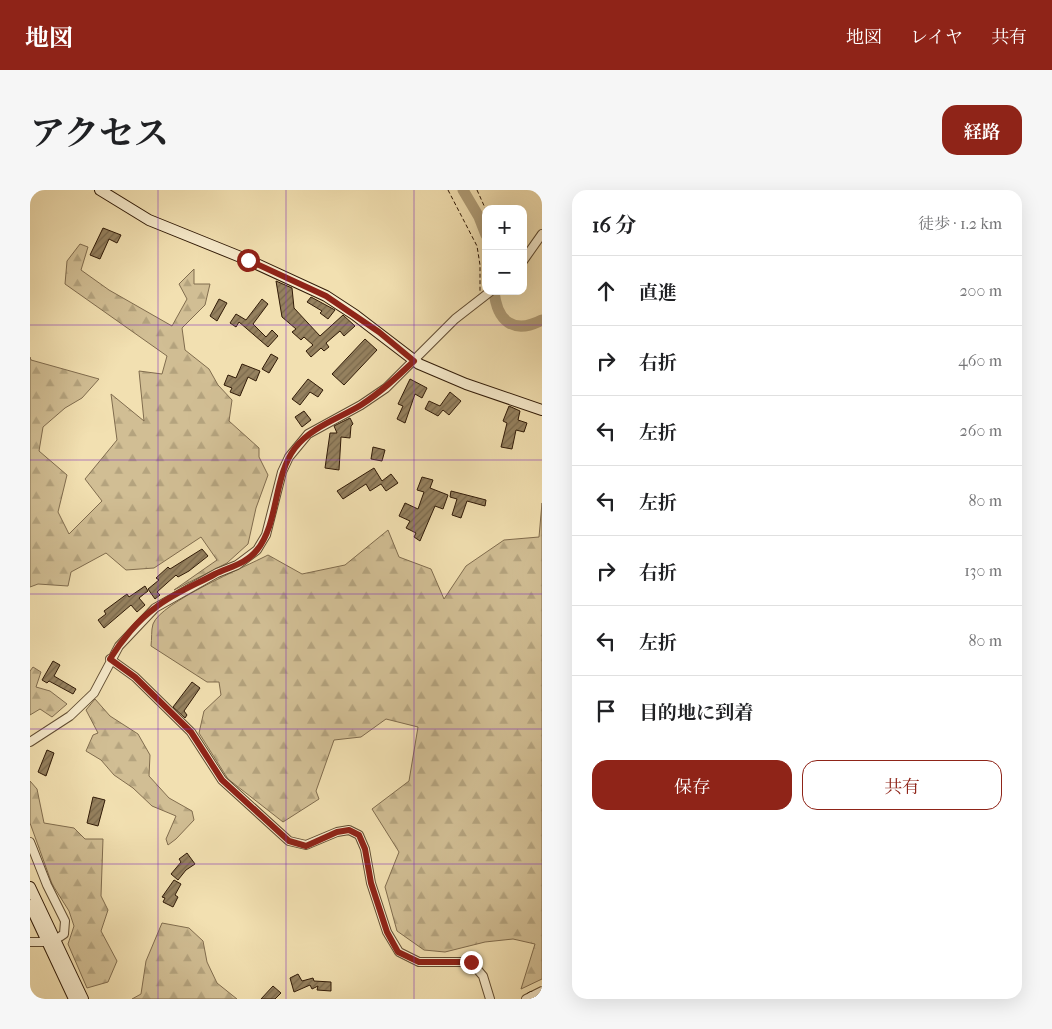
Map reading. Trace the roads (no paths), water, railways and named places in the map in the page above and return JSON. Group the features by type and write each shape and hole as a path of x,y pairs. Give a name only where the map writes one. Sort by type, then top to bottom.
{"street":[{"path":"100,190 149,220 264,267 326,296 379,332 414,361 466,384 542,410"},
{"path":"527,255 542,234"},
{"path":"30,742 83,706 94,693 118,646 155,608 217,573 237,565 257,550 266,535 282,472 296,446 308,434 386,388 455,319 486,295"},
{"path":"110,659 135,677 191,732 222,780 289,841 306,846 337,832 349,830 359,835 365,849 371,883 387,932 398,952 419,962 471,962 483,976 490,999"},
{"path":"30,842 47,885 66,921 64,934 52,941 30,942"},
{"path":"30,887 74,999"},
{"path":"30,905 83,999"},
{"path":"530,998 542,991"}],"waterway":[{"path":"463,190 482,225"},
{"path":"495,295 499,310 508,322 523,326 542,320"}]}
